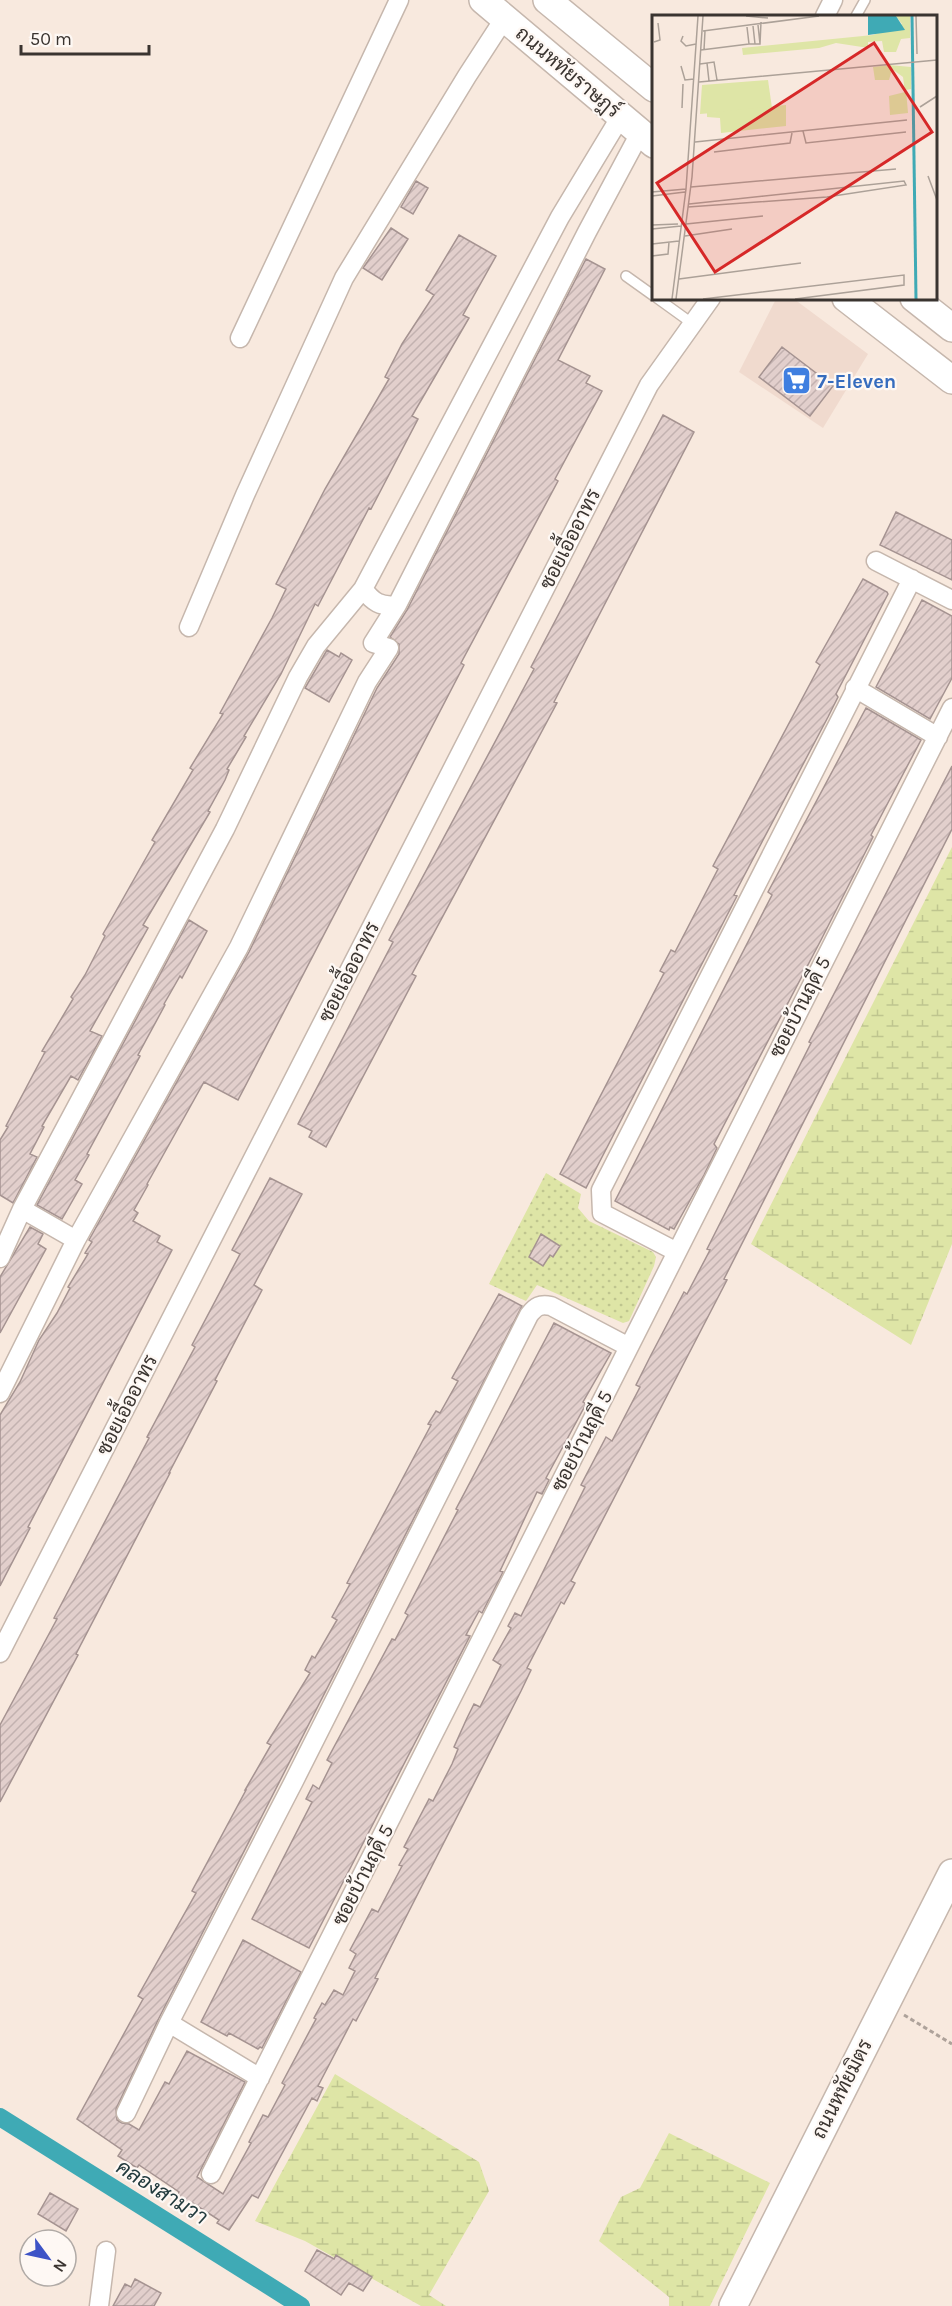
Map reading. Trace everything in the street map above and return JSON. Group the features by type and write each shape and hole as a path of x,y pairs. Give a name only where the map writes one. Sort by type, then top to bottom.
{"main road":[{"name":"ถนนหทัยราษฎร์","path":"483,0 638,131"},
{"path":"547,0 652,86"},
{"path":"849,300 952,380"},
{"path":"917,300 952,328"},
{"name":"ถนนหทัยมิตร","path":"733,2306 952,1873"}],"street":[{"path":"240,338 399,0"},
{"path":"826,15 833,0"},
{"path":"189,627 250,485 344,278 466,76 504,19"},
{"path":"0,1258 22,1209 225,829 298,677 316,646 363,589 560,217 638,131"},
{"path":"0,1393 76,1240 238,947 367,682 389,648 373,643 397,605 638,131"},
{"name":"ซอยเอื้ออาทร","path":"0,1653 649,385 710,300"},
{"path":"458,411 487,426"},
{"path":"876,561 952,600"},
{"path":"676,1252 602,1213 601,1190 912,579"},
{"path":"363,589 372,601 385,607 397,605"},
{"path":"855,688 938,737"},
{"name":"ซอยบ้านฤดี 5","path":"211,2174 952,708"},
{"path":"22,1209 76,1240"},
{"path":"126,2113 169,2023 529,1315 534,1308 542,1304 551,1306 629,1347"},
{"path":"169,2023 260,2078"},
{"path":"99,2306 106,2251"}],"lane":[{"path":"857,15 865,0"},
{"path":"626,276 652,295"},
{"path":"659,300 693,324"}],"path":[{"path":"885,2004 952,2044"}],"shaded area":[{"path":"775,300 795,300 868,354 823,428 739,372"}],"green space":[{"path":"952,847 952,1244 911,1345 751,1244"},
{"path":"546,1173 581,1194 578,1208 589,1221 653,1252 656,1257 629,1321 623,1323 537,1285 526,1301 489,1284"},
{"path":"335,2074 479,2162 489,2191 429,2295 446,2306 421,2306 305,2241 255,2221"},
{"path":"669,2133 770,2183 710,2306 669,2306 669,2297 599,2241 621,2197 640,2188"}],"building":[{"path":"416,181 428,188 413,214 401,207"},
{"path":"391,228 408,239 382,280 363,268"},
{"path":"459,235 496,256 463,315 469,318 412,416 418,419 371,509 369,508 318,606 315,604 281,674 244,736 246,737 227,769 229,770 225,780 208,811 210,812 143,925 148,928 90,1031 102,1036 78,1080 71,1076 42,1126 44,1127 30,1154 37,1157 13,1203 0,1195 0,1140 8,1127 6,1126 45,1052 42,1051 73,999 71,997 105,936 103,934 155,842 152,840 193,770 190,768 223,714 220,713 272,618 286,589 276,584 325,489 389,379 385,377 402,344 434,295 426,290"},
{"path":"586,259 605,269 558,360 590,376 586,383 602,391 555,479 558,481 461,663 464,665 238,1100 204,1082 147,1184 134,1210 138,1213 133,1221 160,1236 157,1242 172,1250 28,1527 30,1528 0,1586 0,1415 88,1254 85,1253 92,1242 89,1240 249,952 377,688 399,654 399,644 390,637 407,610"},
{"name":"7-Eleven","path":"782,347 833,386 810,416 759,377"},
{"path":"663,415 694,432 554,702 557,703 412,974 416,976 326,1147 309,1137 312,1131 298,1124 393,942 389,940 534,669 531,667"},
{"path":"896,512 952,540 952,580 880,545"},
{"path":"863,579 888,594 836,694 838,697 828,717 734,895 737,896 586,1188 560,1174 664,973 660,971 671,950 675,952 718,869 713,866 820,665 816,662"},
{"path":"922,600 952,616 952,678 930,719 876,687"},
{"path":"327,650 339,657 341,653 352,660 329,702 305,688"},
{"path":"866,708 921,740 871,835 873,837 821,940 714,1144 717,1148 704,1175 674,1229 670,1227 669,1230 615,1201 772,895 768,892"},
{"path":"952,766 952,829 724,1279 727,1280 571,1581 575,1583 564,1604 561,1602 527,1668 531,1670 521,1691 375,1978 378,1979 356,2021 353,2019 318,2086 323,2088 317,2101 312,2098 258,2198 252,2195 229,2230 217,2223 219,2220 193,2203 190,2208 175,2199 179,2192 139,2165 137,2168 118,2156 122,2150 77,2119 143,1999 138,1996 196,1893 192,1891 271,1745 267,1743 310,1673 305,1670 312,1656 315,1658 337,1620 332,1617 350,1584 347,1583 431,1425 428,1424 436,1411 440,1413 458,1381 452,1378 499,1294 522,1306 159,2018 116,2109 117,2120 139,2130 165,2082 169,2084 187,2051 245,2082 197,2177 223,2194 251,2143 249,2142 263,2115 268,2117 285,2085 282,2083 322,2003 325,2005 334,1990 343,1995 355,1971 349,1968 356,1954 350,1950 372,1909 378,1912 402,1866 399,1865 408,1849 404,1847 429,1799 433,1801 452,1764 458,1749 454,1747 467,1718 474,1704 480,1707 501,1665 493,1660 511,1628 508,1626 515,1613 521,1616 585,1487 581,1485 606,1437 612,1441 640,1387 636,1385 651,1355 684,1292 687,1294 710,1250 707,1249 811,1043 809,1042"},
{"path":"189,920 207,931 182,978 180,976 164,1004 138,1055 140,1056 87,1154 89,1155 75,1180 82,1184 62,1219 37,1205"},
{"path":"270,1178 302,1194 254,1285 262,1290 76,1654 78,1655 0,1802 0,1725 57,1619 54,1618 195,1347 192,1345 240,1254 232,1250"},
{"path":"30,1227 43,1234 38,1244 46,1249 0,1333 0,1277"},
{"path":"541,1234 560,1246 543,1266 529,1257"},
{"path":"554,1323 611,1353 583,1402 586,1404 546,1478 549,1480 542,1494 537,1492 500,1571 503,1572 482,1613 479,1611 466,1635 470,1636 309,1948 252,1919 312,1802 306,1799 313,1785 319,1789 332,1763 327,1760 392,1639 395,1640 408,1615 405,1613 458,1510 456,1509"},
{"path":"243,1940 301,1972 262,2048 258,2049 229,2033 227,2036 201,2022"},
{"path":"50,2193 78,2209 68,2228 61,2228 38,2214"},
{"path":"317,2250 334,2259 336,2255 372,2277 363,2291 349,2283 341,2295 305,2271"},
{"path":"135,2279 161,2293 154,2306 113,2306 125,2284 131,2287"}],"waterway":[{"name":"คลองสามวา","path":"0,2117 301,2306"}],"place":[{"name":"7-Eleven","path":"796,381"}]}
